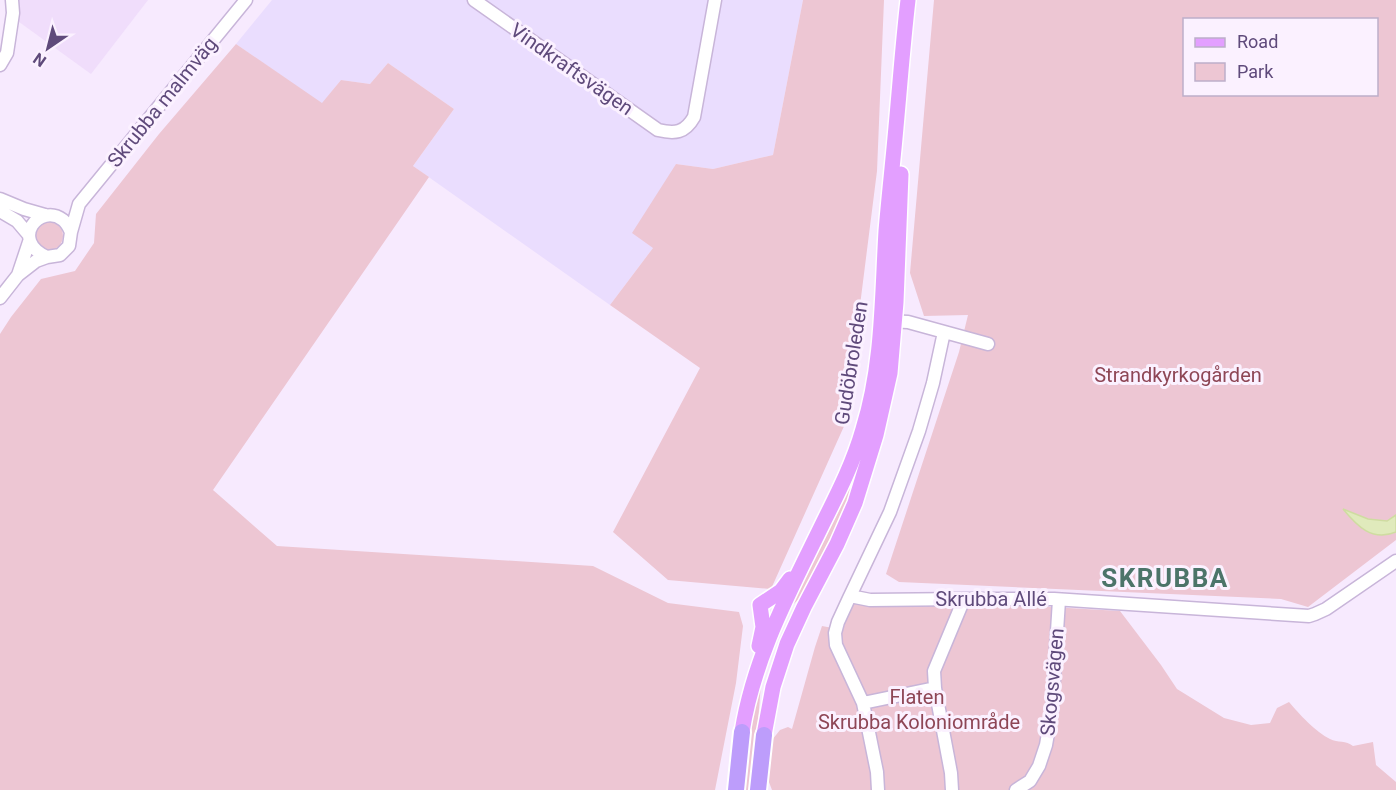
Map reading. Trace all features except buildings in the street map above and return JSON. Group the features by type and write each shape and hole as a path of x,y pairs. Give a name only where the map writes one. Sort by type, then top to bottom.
{"highway":[{"name":"Gudöbroleden","path":"736,790 742,732"},
{"name":"Gudöbroleden","path":"758,790 764,735"}],"main road":[{"name":"Gudöbroleden","path":"742,732 750,692 764,651 779,614 846,476 863,429 888,321 899,231 905,27 908,0"},
{"name":"Gudöbroleden","path":"764,735 776,674 796,621 837,544 855,503 876,435 890,373 888,321"},
{"path":"760,605 781,591 805,560"},
{"path":"760,605 779,614 783,619 785,629 776,674"},
{"path":"750,692 763,627 760,605"}],"street":[{"path":"0,66 7,53 13,13 12,0"},
{"name":"Skrubba malmväg","path":"71,232 79,204 246,0"},
{"name":"Vindkraftsvägen","path":"474,0 658,130 672,134 685,128 694,117 715,0"},
{"path":"0,199 65,221 71,232 69,246 60,255 36,261 18,275 0,298"},
{"name":"Skrubba malmväg","path":"49,215 79,204"},
{"path":"0,211 17,221 36,252 47,257"},
{"path":"18,275 34,222 49,215"},
{"path":"888,321 908,322 988,344"},
{"path":"878,790 877,772 863,703 836,645 836,633 838,622 890,512 919,431 933,383 944,332"},
{"name":"Skrubba Allé","path":"850,596 870,600 1059,600 1309,615 1326,609 1396,561"},
{"path":"952,790 934,671 964,599"},
{"name":"Skogsvägen","path":"1016,790 1030,781 1039,766 1046,745 1052,710 1059,600"},
{"path":"863,703 935,688"}],"shaded area":[{"path":"13,0 148,0 91,74 15,19"},
{"path":"272,0 803,0 773,155 713,169 676,164 653,248 610,305 413,166 454,109 388,63 370,84 341,80 322,104 236,44"},
{"path":"1343,509 1368,519 1387,521 1396,515 1396,532 1387,535 1372,534 1354,521"}],"green space":[{"path":"803,0 884,0 877,171 845,424 771,589 668,580 613,532 700,368 610,305 653,248 632,233 676,164 713,169 773,155"},
{"name":"Strandkyrkogården","path":"934,0 1396,0 1396,540 1308,607 1281,599 899,582 886,574 959,352 968,315 924,316 910,273"},
{"path":"236,44 322,103 341,80 370,84 388,63 454,109 413,166 429,177 213,490 277,546 593,566 668,603 739,612 743,626 736,683 715,790 0,790 0,334 41,279 75,271 94,243 96,214 159,134"},
{"path":"49,222 59,226 63,236 59,246 49,250 39,246 35,236 39,226"},
{"path":"870,432 852,497 807,589 787,610 798,582 846,493"},
{"name":"Flaten","path":"965,602 1120,611 1177,689 1224,718 1251,725 1270,723 1277,708 1289,702 1314,727 1330,739 1353,746 1373,742 1376,765 1396,782 1396,790 772,790 767,777 772,740 780,730 788,727 792,729 822,626 843,630 851,604"},
{"path":"761,683 753,790 742,790 752,710"}],"district":[{"name":"SKRUBBA","path":"1165,578"}],"park label":[{"name":"Skrubba Koloniområde","path":"919,722"}]}
